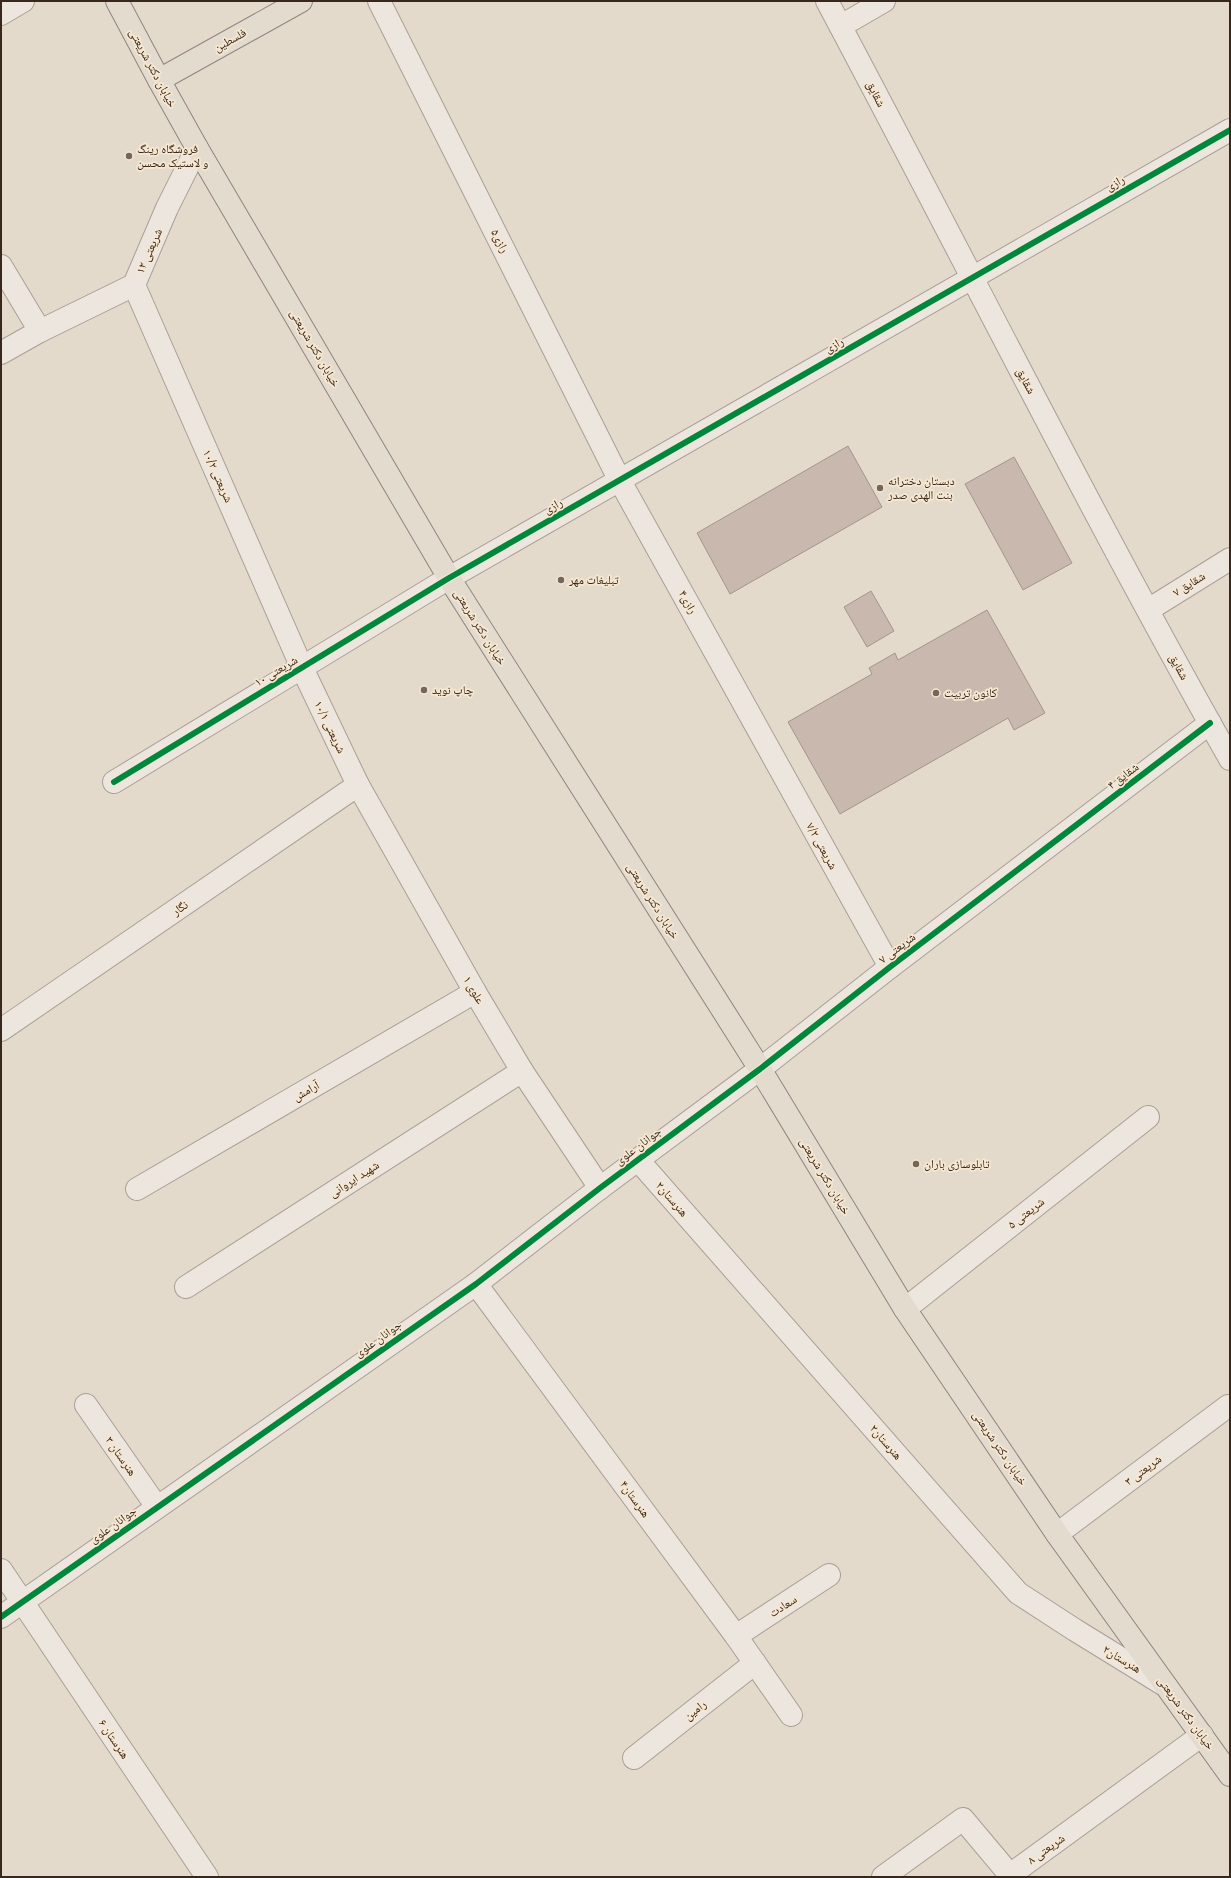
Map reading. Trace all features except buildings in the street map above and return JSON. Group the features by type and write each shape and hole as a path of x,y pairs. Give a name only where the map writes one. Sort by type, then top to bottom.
{"main road":[{"name":"خیابان دکتر شریعتی","path":"117,1 197,148 449,578 760,1069 905,1309 1058,1534 1230,1775"},
{"name":"فلسطین","path":"159,80 301,1"}],"street":[{"path":"1,14 23,1"},
{"name":"رازی۵","path":"379,1 620,481"},
{"name":"شقایق","path":"828,1 972,278 1148,610 1230,760"},
{"path":"841,26 884,1"},
{"name":"رازی","path":"449,578 1230,130"},
{"name":"شریعتی ۱۲","path":"1,353 40,331 134,285 168,208 197,148"},
{"path":"1,266 40,331"},
{"name":"شریعتی ۱۰/۲","path":"134,285 302,668"},
{"name":"رازی۴","path":"620,481 755,724"},
{"name":"شقایق ۷","path":"1148,610 1230,558"},
{"name":"شریعتی ۱۰","path":"114,782 449,578"},
{"name":"شریعتی ۱۰/۱","path":"302,668 358,785"},
{"name":"شقایق ۴","path":"1050,846 1210,723"},
{"name":"شریعتی ۷/۲","path":"755,724 890,967"},
{"name":"علوی ۱","path":"358,785 475,992 522,1071 600,1188"},
{"name":"نگار","path":"1,1030 358,785"},
{"name":"۷ شریعتی","path":"760,1069 890,967 1050,846"},
{"name":"آرامش","path":"137,1189 475,992"},
{"name":"جوانان علوی","path":"1,1617 476,1284 600,1188 760,1069"},
{"name":"شهید ایروانی","path":"186,1287 522,1071"},
{"name":"شریعتی ۵","path":"905,1309 1148,1117"},
{"name":"هنرستان۲","path":"638,1160 1018,1592 1075,1630 1166,1686"},
{"name":"هنرستان۴","path":"476,1284 736,1636 791,1715"},
{"name":"هنرستان ۳","path":"86,1405 157,1508"},
{"name":"شریعتی ۳","path":"1058,1534 1228,1406"},
{"name":"هنرستان ۶","path":"1,1570 207,1877"},
{"name":"سعادت","path":"736,1636 829,1575"},
{"name":"رامین","path":"634,1758 755,1663"},
{"name":"شریعتی ۸","path":"883,1877 963,1819 1010,1875 1202,1735"}],"cycle path":[{"path":"114,782 449,578 1230,130"},
{"path":"1,1617 476,1284 600,1188 760,1069 890,967 1210,723"}],"place":[{"name":"فروشگاه رینگ و لاستیک محسن","path":"129,156"},
{"name":"دبستان دخترانه بنت الهدی صدر","path":"880,488"},
{"name":"تبلیغات مهر","path":"561,580"},
{"name":"چاپ نوید","path":"424,690"},
{"name":"کانون تربیت","path":"936,693"},
{"name":"تابلوسازی باران","path":"916,1164"}]}
